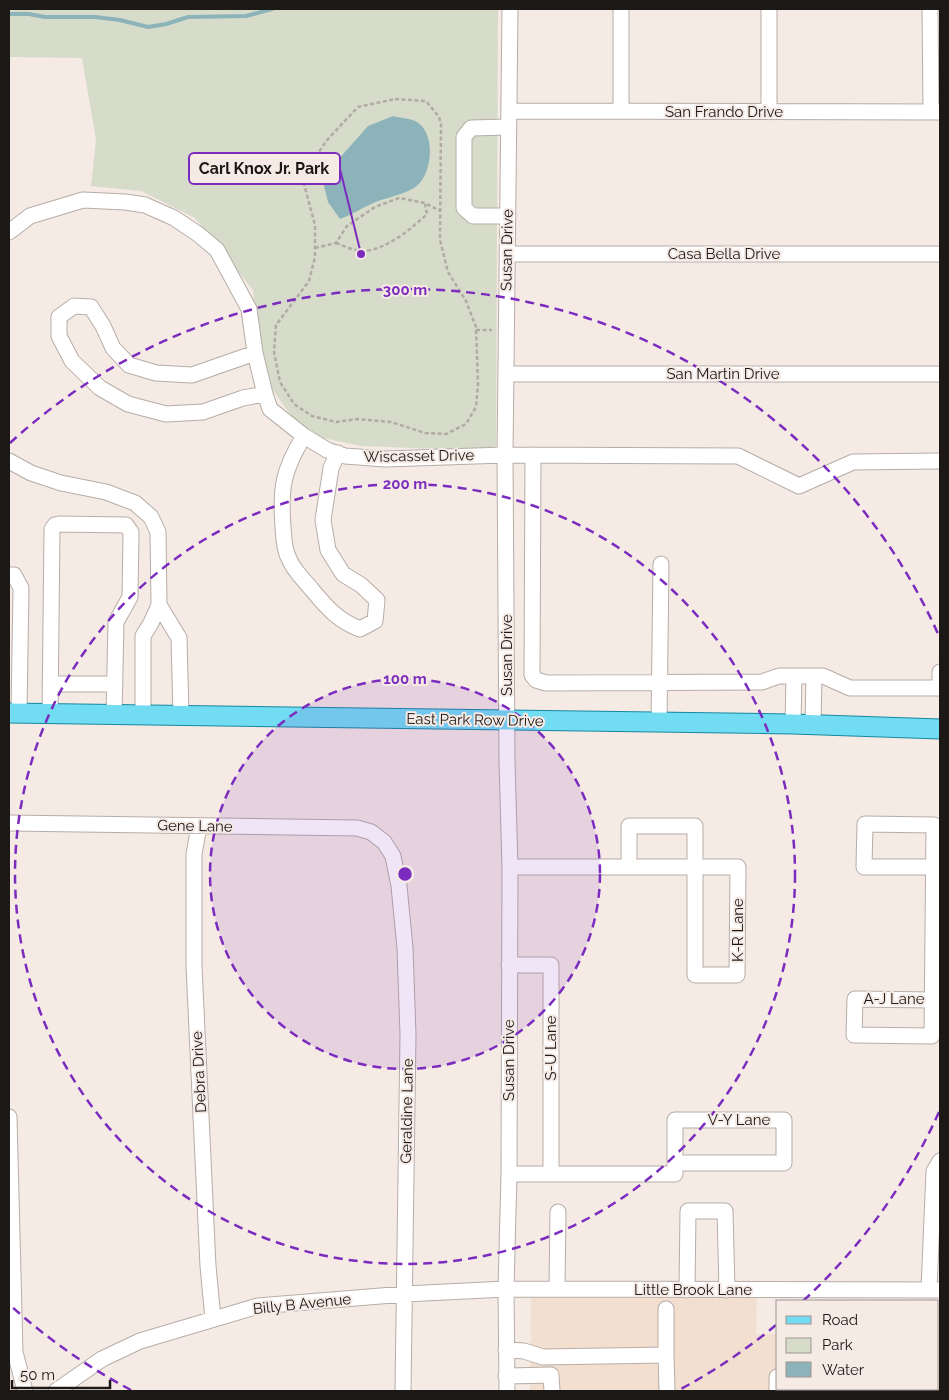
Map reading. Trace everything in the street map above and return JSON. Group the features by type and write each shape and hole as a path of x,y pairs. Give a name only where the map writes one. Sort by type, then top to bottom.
{"main road":[{"name":"East Park Row Drive","path":"14,713 793,724 940,729"}],"street":[{"name":"Susan Drive","path":"507,1384 506,1289 509,1174 510,867 505,455 510,9"},
{"path":"621,9 621,111"},
{"path":"769,9 769,112"},
{"path":"930,9 936,112"},
{"name":"San Frando Drive","path":"509,111 936,112"},
{"path":"508,127 471,128 464,137 464,208 473,216 508,216"},
{"name":"Wiscasset Drive","path":"9,232 30,216 82,200 145,205 174,218 218,250 249,309 255,353 264,394 270,409 304,436 327,450 346,456 385,459 505,455 738,456 799,486 853,462 940,461"},
{"name":"Casa Bella Drive","path":"507,254 940,254"},
{"path":"255,353 192,375 156,374 129,365 113,348 92,307 74,306 59,317 60,336 72,361 100,388 128,404 166,414 203,412 243,398 264,394"},
{"name":"San Martin Drive","path":"506,374 940,374"},
{"path":"304,436 292,455 282,488 281,505 285,550 290,562 322,602 344,623 360,629 375,621 377,600 361,585 342,574 328,550 323,520 331,468 338,453"},
{"path":"530,455 532,675 536,680 546,683 659,684 762,682 779,676 823,676 850,688 940,688 940,672"},
{"path":"9,461 31,473 61,483 106,492 135,503 151,517 158,532 159,605 143,636 143,715"},
{"path":"50,714 52,529 55,525 59,524 126,525 131,532 130,597 116,622 114,715"},
{"path":"659,723 661,564"},
{"path":"9,575 14,575 21,588 14,669 14,713"},
{"path":"159,605 179,638 181,716"},
{"path":"793,724 794,676"},
{"path":"813,725 814,676"},
{"path":"50,684 115,684"},
{"name":"Gene Lane","path":"9,823 357,828 371,832 378,837"},
{"name":"A-J Lane","path":"932,1000 855,999 854,1035 932,1036 937,867 934,825 864,824 864,867 937,867"},
{"name":"Debra Drive","path":"199,826 194,854 194,966 208,1266 213,1318"},
{"path":"629,867 629,826 696,826 695,867"},
{"name":"Geraldine Lane","path":"378,837 394,856 400,886 405,948 408,1034 403,1391"},
{"name":"K-R Lane","path":"510,867 629,867 695,867 738,867 738,975 695,975 695,867"},
{"name":"S-U Lane","path":"509,965 551,965 551,1174"},
{"path":"9,1117 15,1352 25,1391"},
{"name":"V-Y Lane","path":"675,1120 784,1120 784,1162 675,1162 675,1120"},
{"path":"934,1290 933,1181 934,1171 940,1161"},
{"path":"509,1174 675,1174 675,1162"},
{"path":"687,1290 688,1210 725,1210 727,1290"},
{"path":"557,1289 558,1212"},
{"name":"Billy B Avenue","path":"56,1391 102,1359 140,1340 258,1306 405,1294 506,1289"},
{"name":"Little Brook Lane","path":"506,1289 934,1290"},
{"path":"666,1309 666,1391"},
{"path":"506,1350 524,1351 543,1356 666,1356"},
{"path":"507,1384 551,1375 552,1391"}],"path":[{"path":"395,98 426,101 439,117 441,124 440,211 440,240 448,272 466,301 476,328 478,384 476,406 466,424 446,434 425,433 391,422 358,419 336,422 312,416 294,404 280,382 274,352 276,325 309,281 315,257 315,225 304,184 306,170 328,139 358,107 395,98"},
{"path":"336,243 347,226 375,207 399,198 425,204 440,211"},
{"path":"315,248 336,243 363,251 387,244 411,229 427,214 425,204"}],"shaded area":[{"path":"531,1295 757,1296 756,1334 776,1334 776,1390 939,1390 940,1333 940,1391 530,1391"}],"green space":[{"path":"9,9 498,9 496,448 463,450 361,446 323,438 298,422 287,410 262,374 253,290 195,218 141,191 91,186 96,140 82,58 9,57"}],"water":[{"path":"393,116 415,121 422,126 427,134 430,154 425,174 414,188 378,201 340,219 328,202 324,186 329,170 368,126"}],"waterway":[{"path":"9,14 29,14 45,17 95,17 120,20 148,27 188,17 246,16 272,9"}],"place":[{"name":"Carl Knox Jr. Park","path":"361,254"}]}
